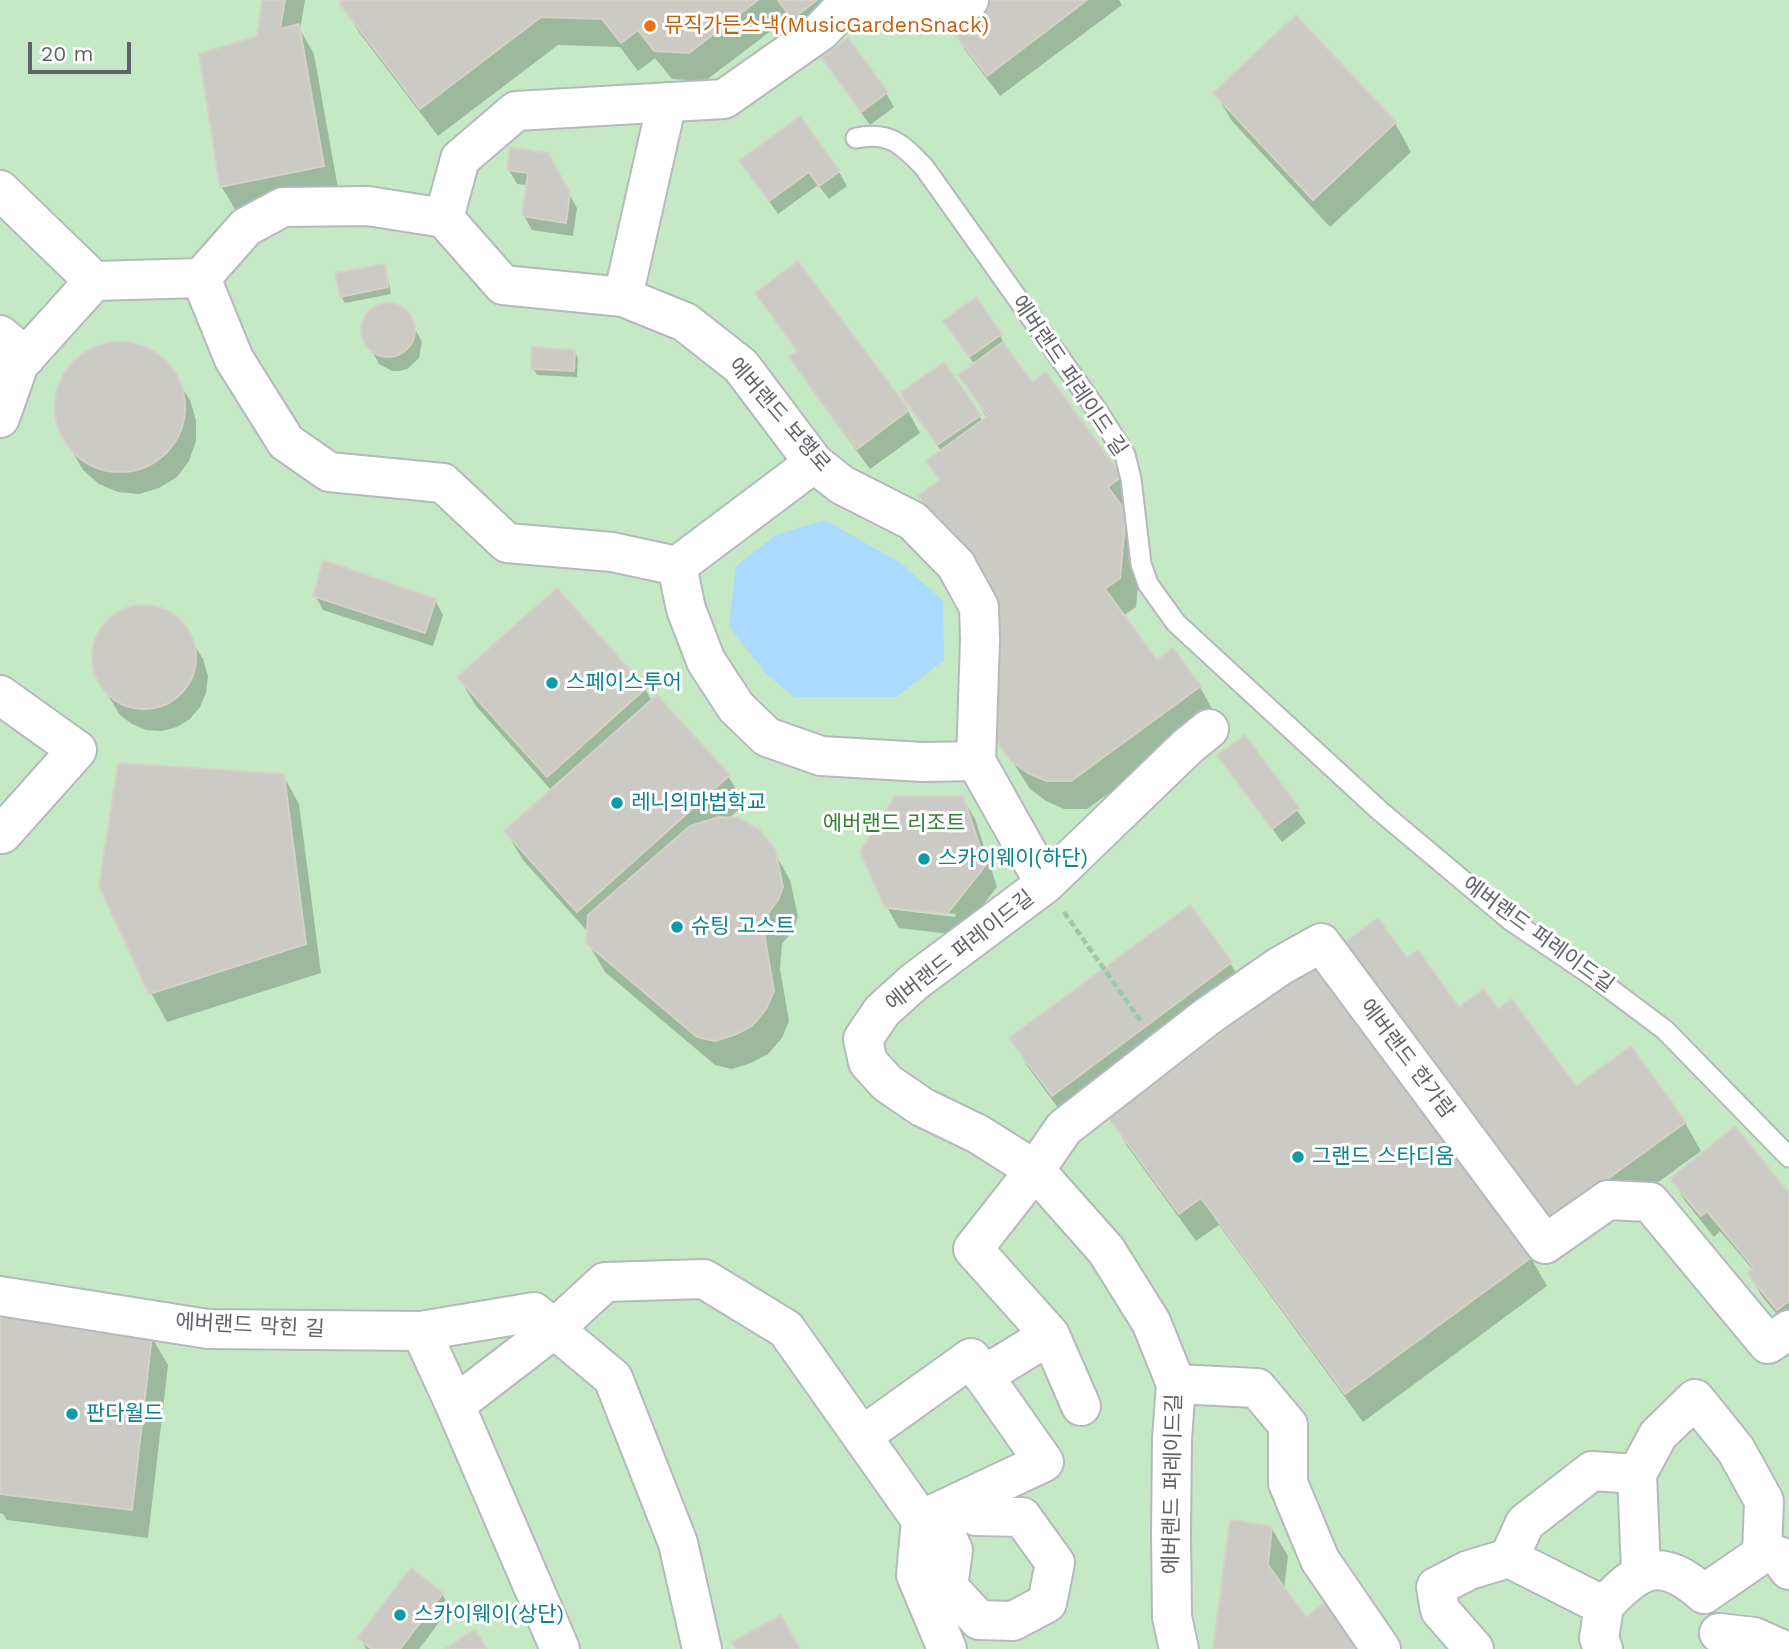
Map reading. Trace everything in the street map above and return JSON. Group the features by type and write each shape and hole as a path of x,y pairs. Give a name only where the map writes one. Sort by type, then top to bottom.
{"street":[{"path":"2,407 19,365 13,346 94,281 201,278 246,227 283,207 368,206 444,218 460,159 516,111 724,99 821,31 849,2 910,8 961,6 969,0"},
{"path":"623,297 667,102"},
{"path":"0,190 94,281"},
{"name":"에버랜드 보행로","path":"444,218 503,285 623,297 685,322 741,366 814,463 842,485 913,521 956,565 979,607 981,640 976,761"},
{"path":"201,278 234,359 286,442 329,472 443,483 507,542 612,552 677,566 814,463"},
{"path":"677,566 685,609 706,661 736,707 767,737 821,756 923,762 976,761 1045,884"},
{"path":"0,695 77,750 2,834"},
{"name":"에버랜드 퍼레이드길","path":"1179,1649 1172,1617 1171,1576 1172,1440 1176,1384 1151,1322 1106,1250 1035,1170 978,1134 922,1107 887,1083 868,1062 863,1039 882,1012 914,982 1045,884 1209,729"},
{"name":"에버랜드 한가람","path":"1049,1335 973,1249 1064,1128 1280,966 1321,943 1545,1244 1608,1200 1650,1202 1768,1344 1789,1330"},
{"path":"456,1405 554,1329 605,1282 704,1279 786,1329 862,1436 929,1516 953,1550 948,1587 979,1620 1013,1621 1047,1603 1055,1563 1022,1517 976,1516"},
{"name":"에버랜드 막힌 길","path":"0,1296 208,1329 421,1331 534,1312 613,1378 678,1543 702,1649"},
{"path":"421,1331 456,1405 560,1649"},
{"path":"983,1376 1049,1335 1081,1406"},
{"path":"862,1436 971,1359 1044,1462 929,1516"},
{"path":"1176,1384 1256,1388 1288,1425 1288,1483 1320,1560 1381,1649"},
{"path":"1641,1572 1637,1474 1658,1435 1695,1399 1736,1450 1764,1501 1780,1557 1704,1594"},
{"path":"1509,1558 1525,1523 1592,1471 1637,1474"},
{"path":"929,1516 916,1575 941,1637 974,1649"},
{"path":"1474,1649 1440,1610 1437,1587 1469,1570 1509,1558 1604,1606"},
{"path":"1603,1649 1600,1638 1604,1606 1625,1583 1641,1572 1661,1570 1687,1579 1704,1594 1711,1609 1717,1641 1754,1637 1781,1649"}],"lane":[{"name":"에버랜드 퍼레이드 길","path":"856,138 875,134 904,146 924,167 1067,368 1125,455 1131,479 1141,564 1148,584 1177,622 1249,692"},
{"name":"에버랜드 퍼레이드길","path":"1249,692 1380,811 1510,920 1593,976 1665,1030 1789,1157"}],"path":[{"path":"1045,884 1161,1053"}],"green space":[{"name":"에버랜드 리조트","path":"0,0 1789,0 1789,1649 0,1649"}],"water":[{"path":"825,520 902,564 943,601 944,660 896,697 795,697 766,674 729,626 736,566 776,535"}],"building":[{"path":"262,0 285,0 280,29 299,24 324,166 220,187 199,54 257,36"},
{"path":"343,0 758,0 689,53 654,51 638,30 621,43 602,19 541,17 420,109 339,3"},
{"path":"778,0 817,0 792,19"},
{"path":"989,0 1087,0 987,76 951,29"},
{"path":"1296,15 1396,122 1313,200 1213,93"},
{"path":"848,38 888,92 861,112 821,57"},
{"path":"800,116 840,171 819,186 809,172 769,201 739,161"},
{"path":"510,147 548,153 570,193 566,223 522,216 528,173 507,170"},
{"path":"798,261 909,410 857,449 789,357 798,351 755,293"},
{"path":"385,264 388,287 340,297 335,273"},
{"path":"976,297 1002,334 969,357 943,321"},
{"path":"393,303 403,307 411,315 415,330 411,345 403,353 383,357 373,353 365,345 361,325 365,315 373,307"},
{"path":"120,342 145,347 166,361 180,382 185,407 180,432 166,453 145,467 120,472 95,467 74,453 60,432 55,407 60,382 74,361 95,347"},
{"path":"1003,342 1032,382 1046,372 1122,476 1108,487 1126,512 1120,578 1105,589 1157,660 1173,648 1201,686 1071,781 1047,781 1028,773 1011,761 998,743 992,722 1000,608 918,496 940,480 926,461 988,416 958,375"},
{"path":"532,347 575,350 574,371 531,369"},
{"path":"944,362 981,415 937,445 900,393"},
{"path":"323,560 436,599 425,633 313,596"},
{"name":"스페이스투어","path":"557,588 646,688 547,777 457,677"},
{"path":"144,605 164,609 181,620 192,637 196,657 192,677 181,694 164,705 144,709 124,705 107,694 96,677 92,657 96,637 107,620 124,609"},
{"name":"레니의마법학교","path":"657,695 730,775 577,912 504,831"},
{"path":"1245,735 1299,808 1272,829 1217,755"},
{"path":"118,763 284,774 306,944 149,994 99,886"},
{"name":"스카이웨이(하단)","path":"895,796 963,796 986,865 947,914 885,907 860,852"},
{"name":"슈팅 고스트","path":"719,817 739,818 760,830 775,849 783,887 778,900 767,915 765,939 774,991 766,1009 752,1026 715,1041 697,1037 586,943 588,915 690,826"},
{"path":"1190,905 1232,962 1052,1096 1009,1038"},
{"path":"1378,918 1407,958 1418,950 1459,1007 1484,989 1498,1009 1512,999 1576,1086 1631,1046 1686,1122 1544,1225 1341,945"},
{"name":"그랜드 스타디움","path":"1326,956 1532,1257 1345,1394 1201,1198 1179,1214 1108,1117"},
{"path":"1735,1126 1789,1193 1789,1301 1777,1310 1747,1273 1753,1267 1707,1211 1701,1216 1670,1179"},
{"name":"판다월드","path":"0,1314 152,1335 132,1510 0,1494"},
{"path":"1230,1520 1272,1526 1268,1565 1306,1617 1327,1601 1363,1649 1213,1649"},
{"name":"스카이웨이(상단)","path":"411,1568 443,1593 400,1649 372,1649 357,1638"},
{"path":"781,1615 800,1649 736,1649 732,1642"},
{"path":"475,1630 487,1649 444,1649"}],"place":[{"name":"뮤직가든스낵(MusicGardenSnack)","path":"650,26"},
{"name":"스페이스투어","path":"552,683"},
{"name":"레니의마법학교","path":"617,803"},
{"name":"스카이웨이(하단)","path":"924,859"},
{"name":"슈팅 고스트","path":"677,927"},
{"name":"그랜드 스타디움","path":"1298,1157"},
{"name":"판다월드","path":"72,1414"},
{"name":"스카이웨이(상단)","path":"400,1615"}]}
